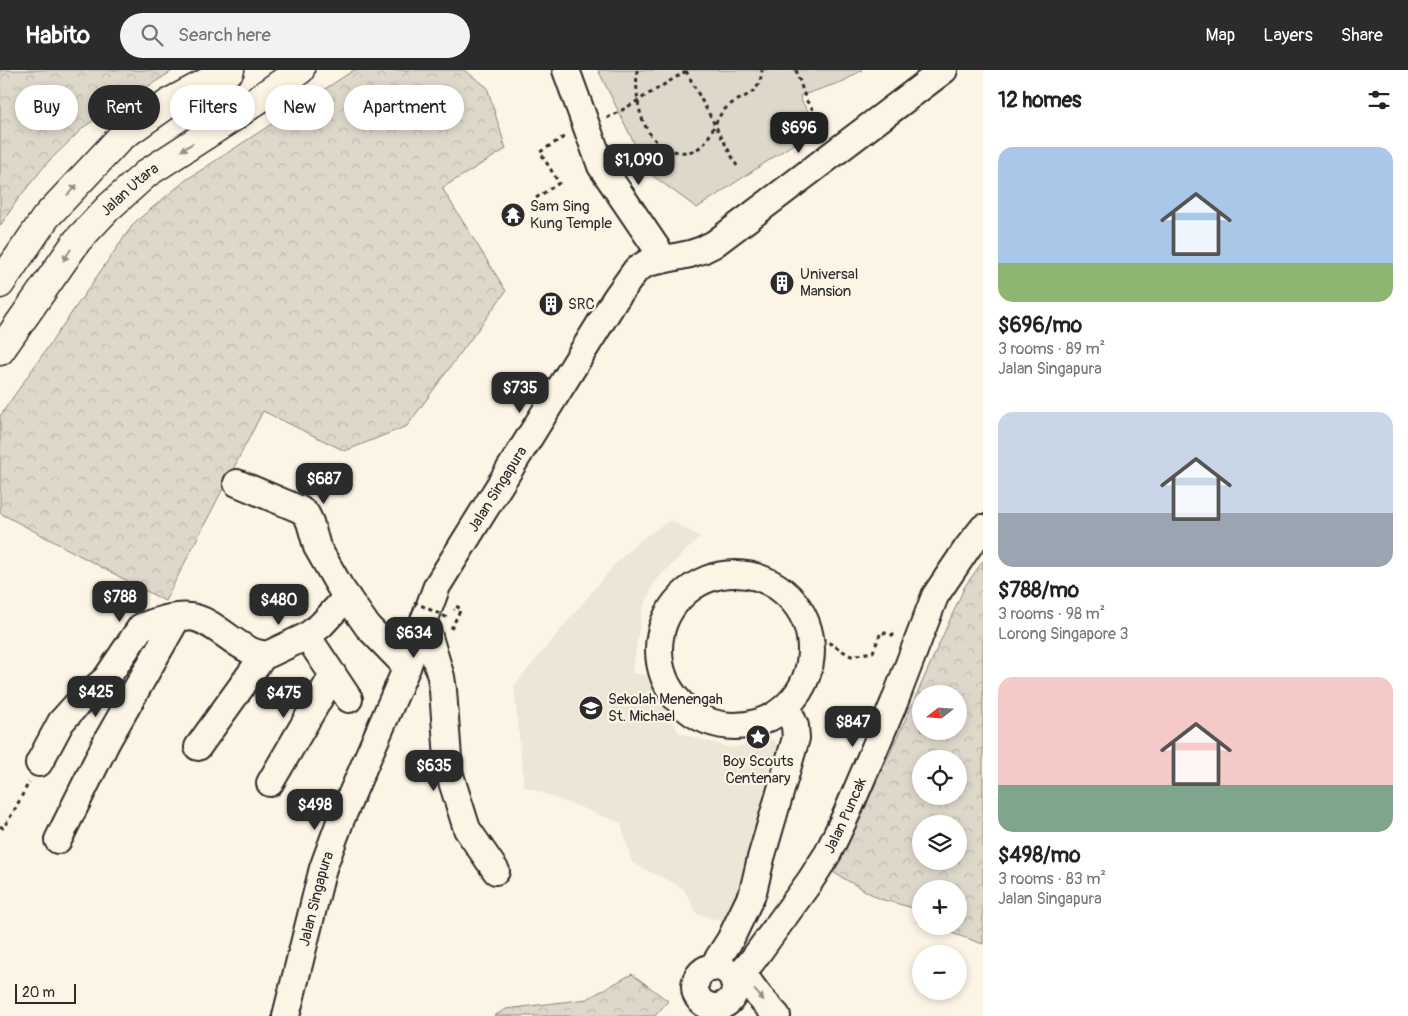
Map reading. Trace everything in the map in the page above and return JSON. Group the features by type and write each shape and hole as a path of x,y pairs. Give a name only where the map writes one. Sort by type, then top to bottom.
{"highway":[{"path":"0,284 46,217 121,137 172,102 230,70"},
{"name":"Jalan Utara","path":"0,352 76,241 108,208 146,173 232,118 300,70"}],"street":[{"path":"566,70 605,174 664,259"},
{"name":"Jalan Singapura","path":"286,1016 323,868 341,818 406,667 419,611 437,586 616,298 636,270 647,263 690,254 714,244 944,70"},
{"path":"237,483 299,509 306,514 310,522 316,547 347,597 368,627 406,667"},
{"name":"Jalan Puncak","path":"731,1000 828,853 894,702 935,596 983,528"},
{"path":"732,574 754,576 770,582 783,591 796,605 808,630 811,652 805,680 799,693 786,707 772,718 748,726 722,726 698,718 678,702 664,681 658,656 660,631 670,608 687,590 708,578 732,574"},
{"path":"39,764 61,722 79,702 106,678 141,628 176,618 191,617 202,620 254,653 264,655 307,636 321,625 347,597"},
{"path":"419,611 441,677 449,772 468,829 496,871"},
{"path":"58,840 106,741 176,618"},
{"path":"307,636 349,699"},
{"path":"198,747 264,655"},
{"path":"270,783 333,675"},
{"path":"712,968 730,940 753,892 796,738 795,726 786,707"},
{"path":"731,1000 732,977 728,972 718,967 712,968 701,973 697,978 696,992 703,1003 710,1006 731,1000 758,996 777,1016"}],"path":[{"path":"637,70 638,101 641,116 647,130 666,149 678,152 698,149 706,142 726,107 757,88 762,79 762,70"},
{"path":"796,70 806,100 841,148"},
{"path":"587,128 638,101 687,71 736,166"},
{"path":"536,198 559,182 540,152 555,142"},
{"path":"419,611 450,619 456,606 461,608 455,621"},
{"path":"808,630 851,656 873,652 881,632 900,637"},
{"path":"0,826 3,828 14,811 39,764"}],"shaded area":[{"name":"Sekolah Menengah St. Michael","path":"670,520 700,537 655,581 642,611 632,673 649,676 679,733 732,748 772,739 782,747 729,923 697,914 683,888 632,863 621,823 524,786 514,686 616,563 642,539"}],"green space":[{"path":"0,70 174,70 150,85 88,85 88,124 47,163 18,199 0,226"},
{"path":"354,70 464,70 487,87 506,149 442,188 506,291 407,426 345,451 263,411 165,601 0,513 0,416 134,223 186,180 265,128 265,130 334,130 334,85 331,85"},
{"path":"598,70 862,70 844,81 800,96 819,127 697,208 649,173"},
{"path":"983,561 983,944 958,935 967,935 967,880 912,880 912,908 880,899 834,873 912,705 912,740 968,740 968,685 921,685 965,586"},
{"path":"632,974 668,1001 655,1016 494,1016 506,1009 587,999"}],"place":[{"name":"Sam Sing Kung Temple","path":"513,215"},
{"name":"Universal Mansion","path":"782,283"},
{"name":"SRC","path":"551,304"},
{"name":"Sekolah Menengah St. Michael","path":"591,708"},
{"name":"Boy Scouts Centenary","path":"758,737"}]}
